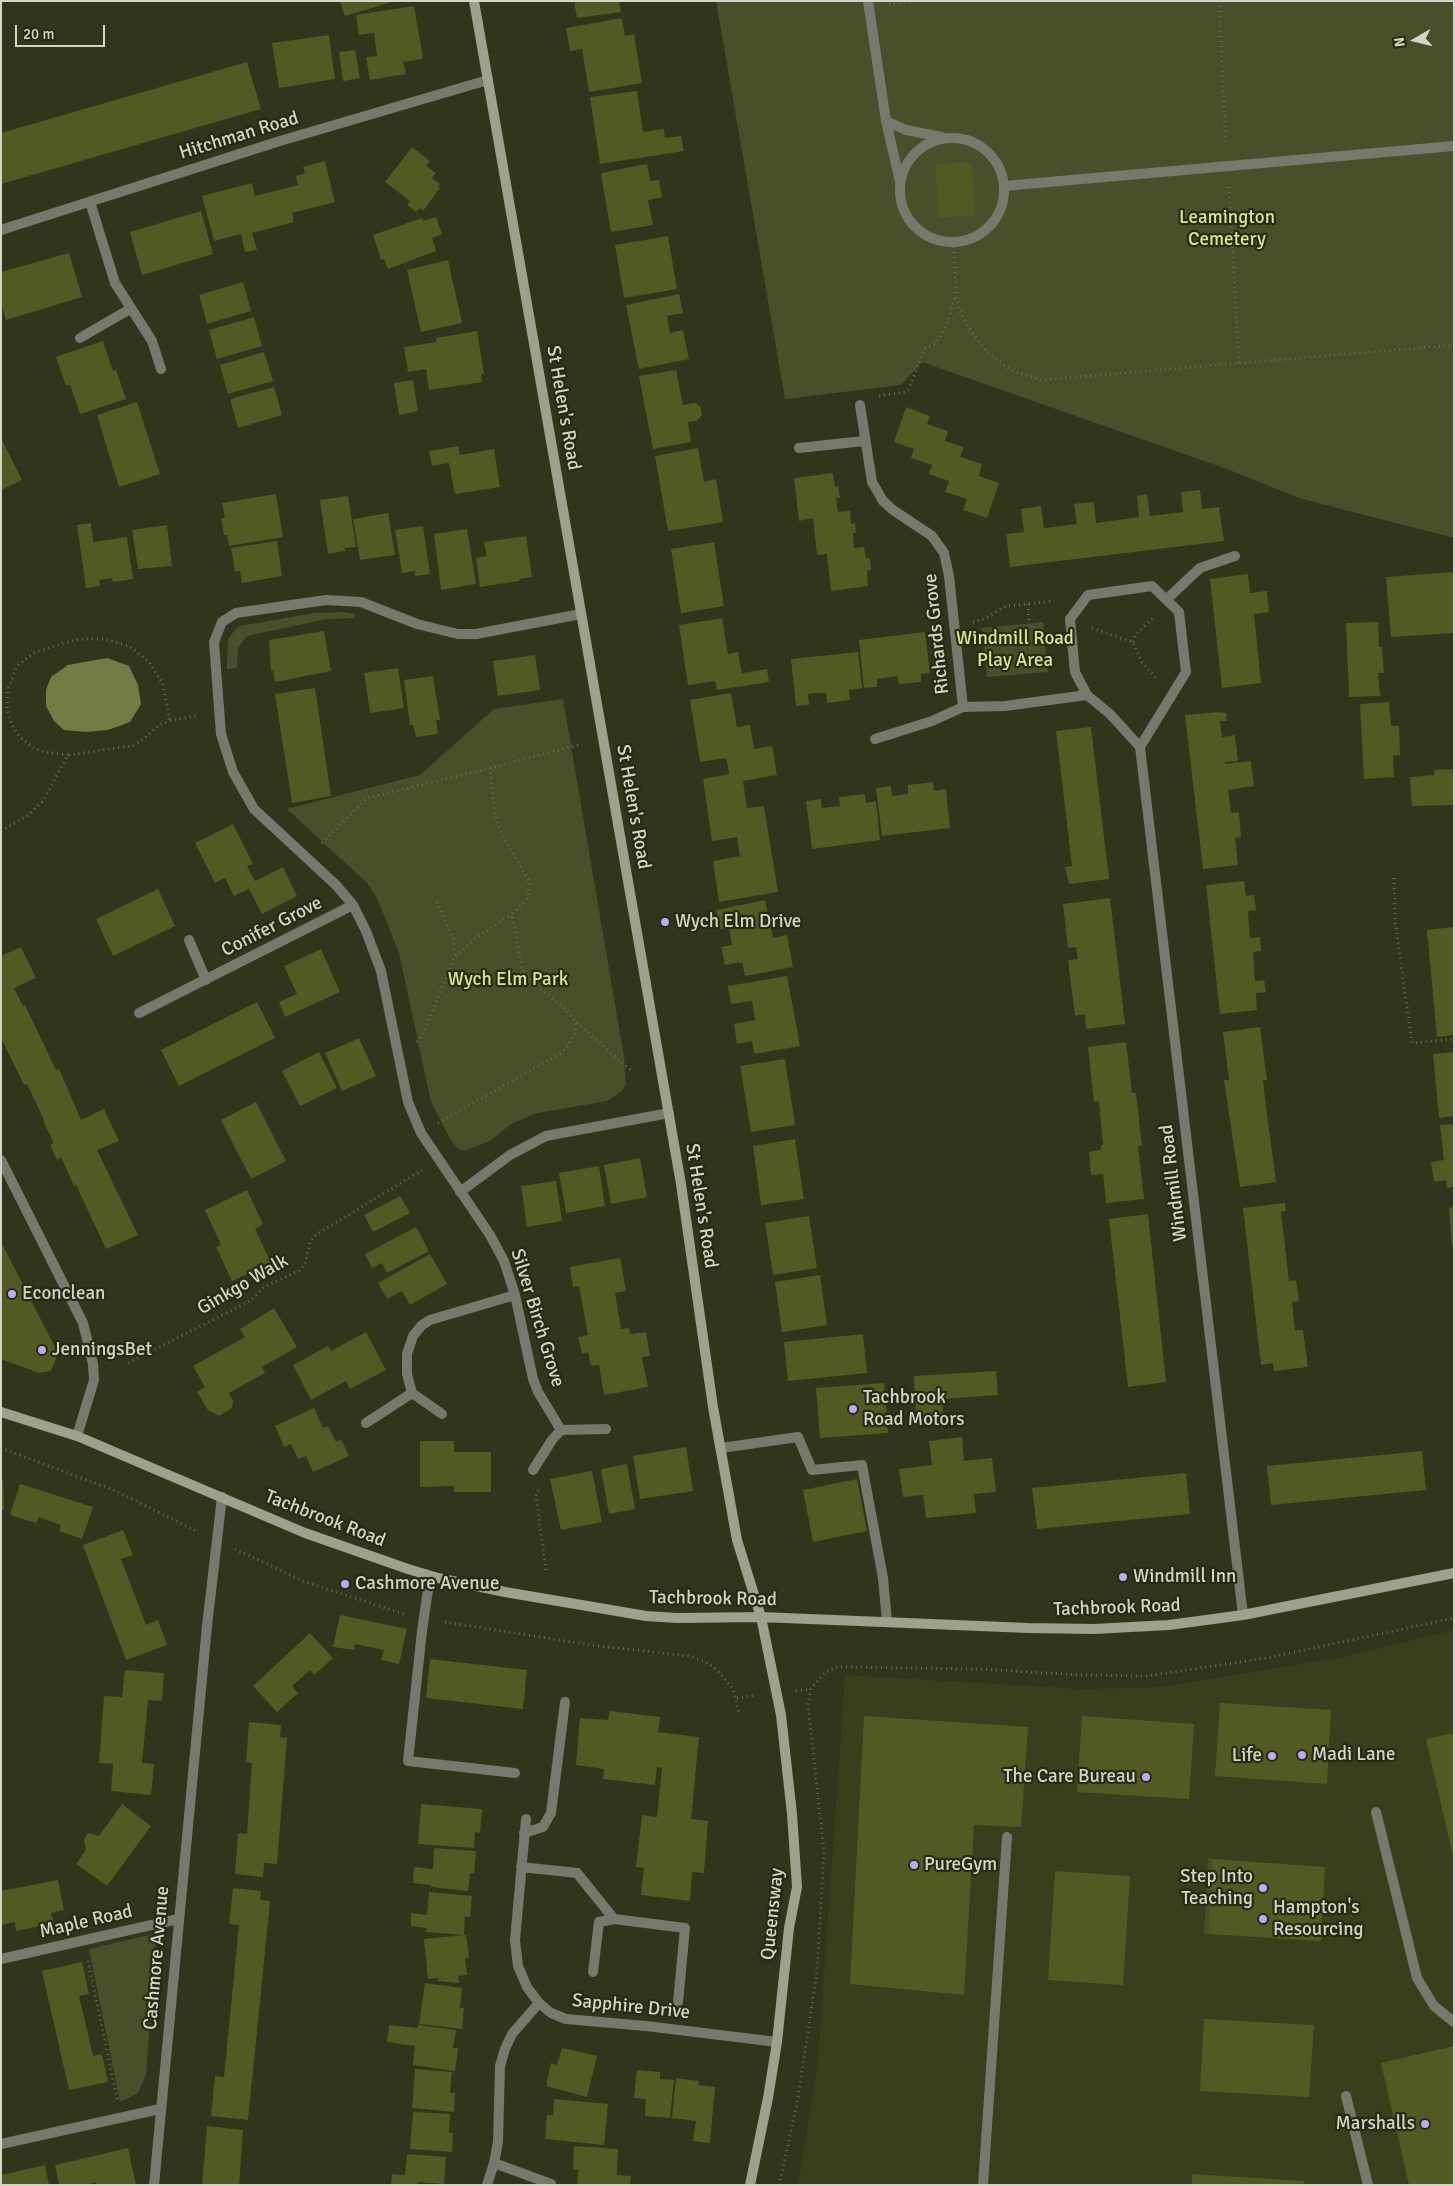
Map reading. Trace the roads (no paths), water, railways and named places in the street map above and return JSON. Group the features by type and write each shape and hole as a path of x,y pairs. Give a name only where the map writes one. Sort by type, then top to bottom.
{"street":[{"name":"St Helen's Road","path":"474,1 669,1113 737,1540 761,1617"},
{"path":"868,1 886,122 900,184 903,208 916,228 938,240 954,242 973,238 990,225 1002,207 1004,186 1001,172 995,160 986,150 968,140 906,130 886,122"},
{"name":"Hitchman Road","path":"1,230 280,141 488,80"},
{"path":"900,184 905,166 916,152 930,142 948,138"},
{"path":"1004,186 1454,146"},
{"path":"90,202 109,270 130,310 152,341 161,369"},
{"path":"80,338 130,310"},
{"name":"Richards Grove","path":"860,405 872,482 883,501 893,510 932,536 944,553 949,576 963,707"},
{"path":"799,448 864,440"},
{"path":"1166,599 1200,568 1235,556"},
{"path":"1152,586 1179,612 1186,672 1140,747 1110,714 1087,695 1075,672 1070,619 1088,595 1152,586"},
{"path":"581,614 476,634 458,634 417,624 361,602 330,599 236,613 222,622 214,642 216,696 221,734 233,772 254,809 326,874 353,905 366,930 381,970 408,1102 421,1133 460,1192 510,1155 546,1136 669,1113"},
{"name":"Richards Grove","path":"875,739 932,721 963,707 1013,705 1087,695"},
{"name":"Windmill Road","path":"1140,747 1243,1615"},
{"name":"Conifer Grove","path":"139,1013 353,905"},
{"name":"Conifer Grove","path":"189,940 206,980"},
{"path":"1,1160 83,1323 93,1364 94,1380 77,1436"},
{"name":"Silver Birch Grove","path":"460,1192 498,1247 516,1295 538,1392 561,1430"},
{"path":"442,1414 412,1393 407,1374 407,1354 413,1336 422,1325 442,1316 516,1295"},
{"path":"366,1423 412,1393"},
{"name":"Tachbrook Road","path":"1,1412 77,1436 305,1533 430,1576 505,1592 646,1616 677,1618 761,1617 1094,1629 1169,1625 1243,1615 1454,1573"},
{"path":"533,1470 552,1440 561,1430 606,1429"},
{"path":"721,1448 798,1437 812,1470 862,1465 883,1578 887,1622"},
{"name":"Cashmore Avenue","path":"154,2185 211,1580 222,1497"},
{"path":"430,1576 408,1761 516,1773"},
{"name":"Queensway","path":"750,2185 777,2042 789,1928 797,1887 797,1864 781,1715 761,1617"},
{"path":"524,1833 543,1826 550,1813 565,1702"},
{"path":"1376,1812 1417,1978 1434,2006 1454,2022"},
{"name":"Sapphire Drive","path":"526,1819 514,1940 518,1966 527,1987 539,2003 551,2013 566,2019 646,2026 777,2042"},
{"path":"983,2185 1007,1837"},
{"path":"521,1866 577,1873 614,1919"},
{"name":"Maple Road","path":"1,1959 178,1919"},
{"path":"593,1972 598,1922 614,1919 685,1928 678,2002"},
{"path":"487,2185 494,2163 500,2115 500,2066 512,2034 539,2003"},
{"path":"1346,2096 1368,2185"},
{"path":"1,2144 160,2109"},
{"path":"494,2163 551,2184"}],"place":[{"name":"Wych Elm Drive","path":"665,922"},
{"name":"Econclean","path":"12,1294"},
{"name":"JenningsBet","path":"42,1350"},
{"name":"Tachbrook Road Motors","path":"853,1409"},
{"name":"Windmill Inn","path":"1123,1577"},
{"name":"Cashmore Avenue","path":"345,1584"},
{"name":"Madi Lane","path":"1302,1755"},
{"name":"Life","path":"1272,1756"},
{"name":"The Care Bureau","path":"1146,1777"},
{"name":"PureGym","path":"914,1865"},
{"name":"Step Into Teaching","path":"1263,1888"},
{"name":"Hampton's Resourcing","path":"1263,1919"},
{"name":"Marshalls","path":"1425,2124"}],"park label":[{"name":"Leamington Cemetery","path":"1227,229"},
{"name":"Windmill Road Play Area","path":"1015,650"},
{"name":"Wych Elm Park","path":"508,980"}]}
